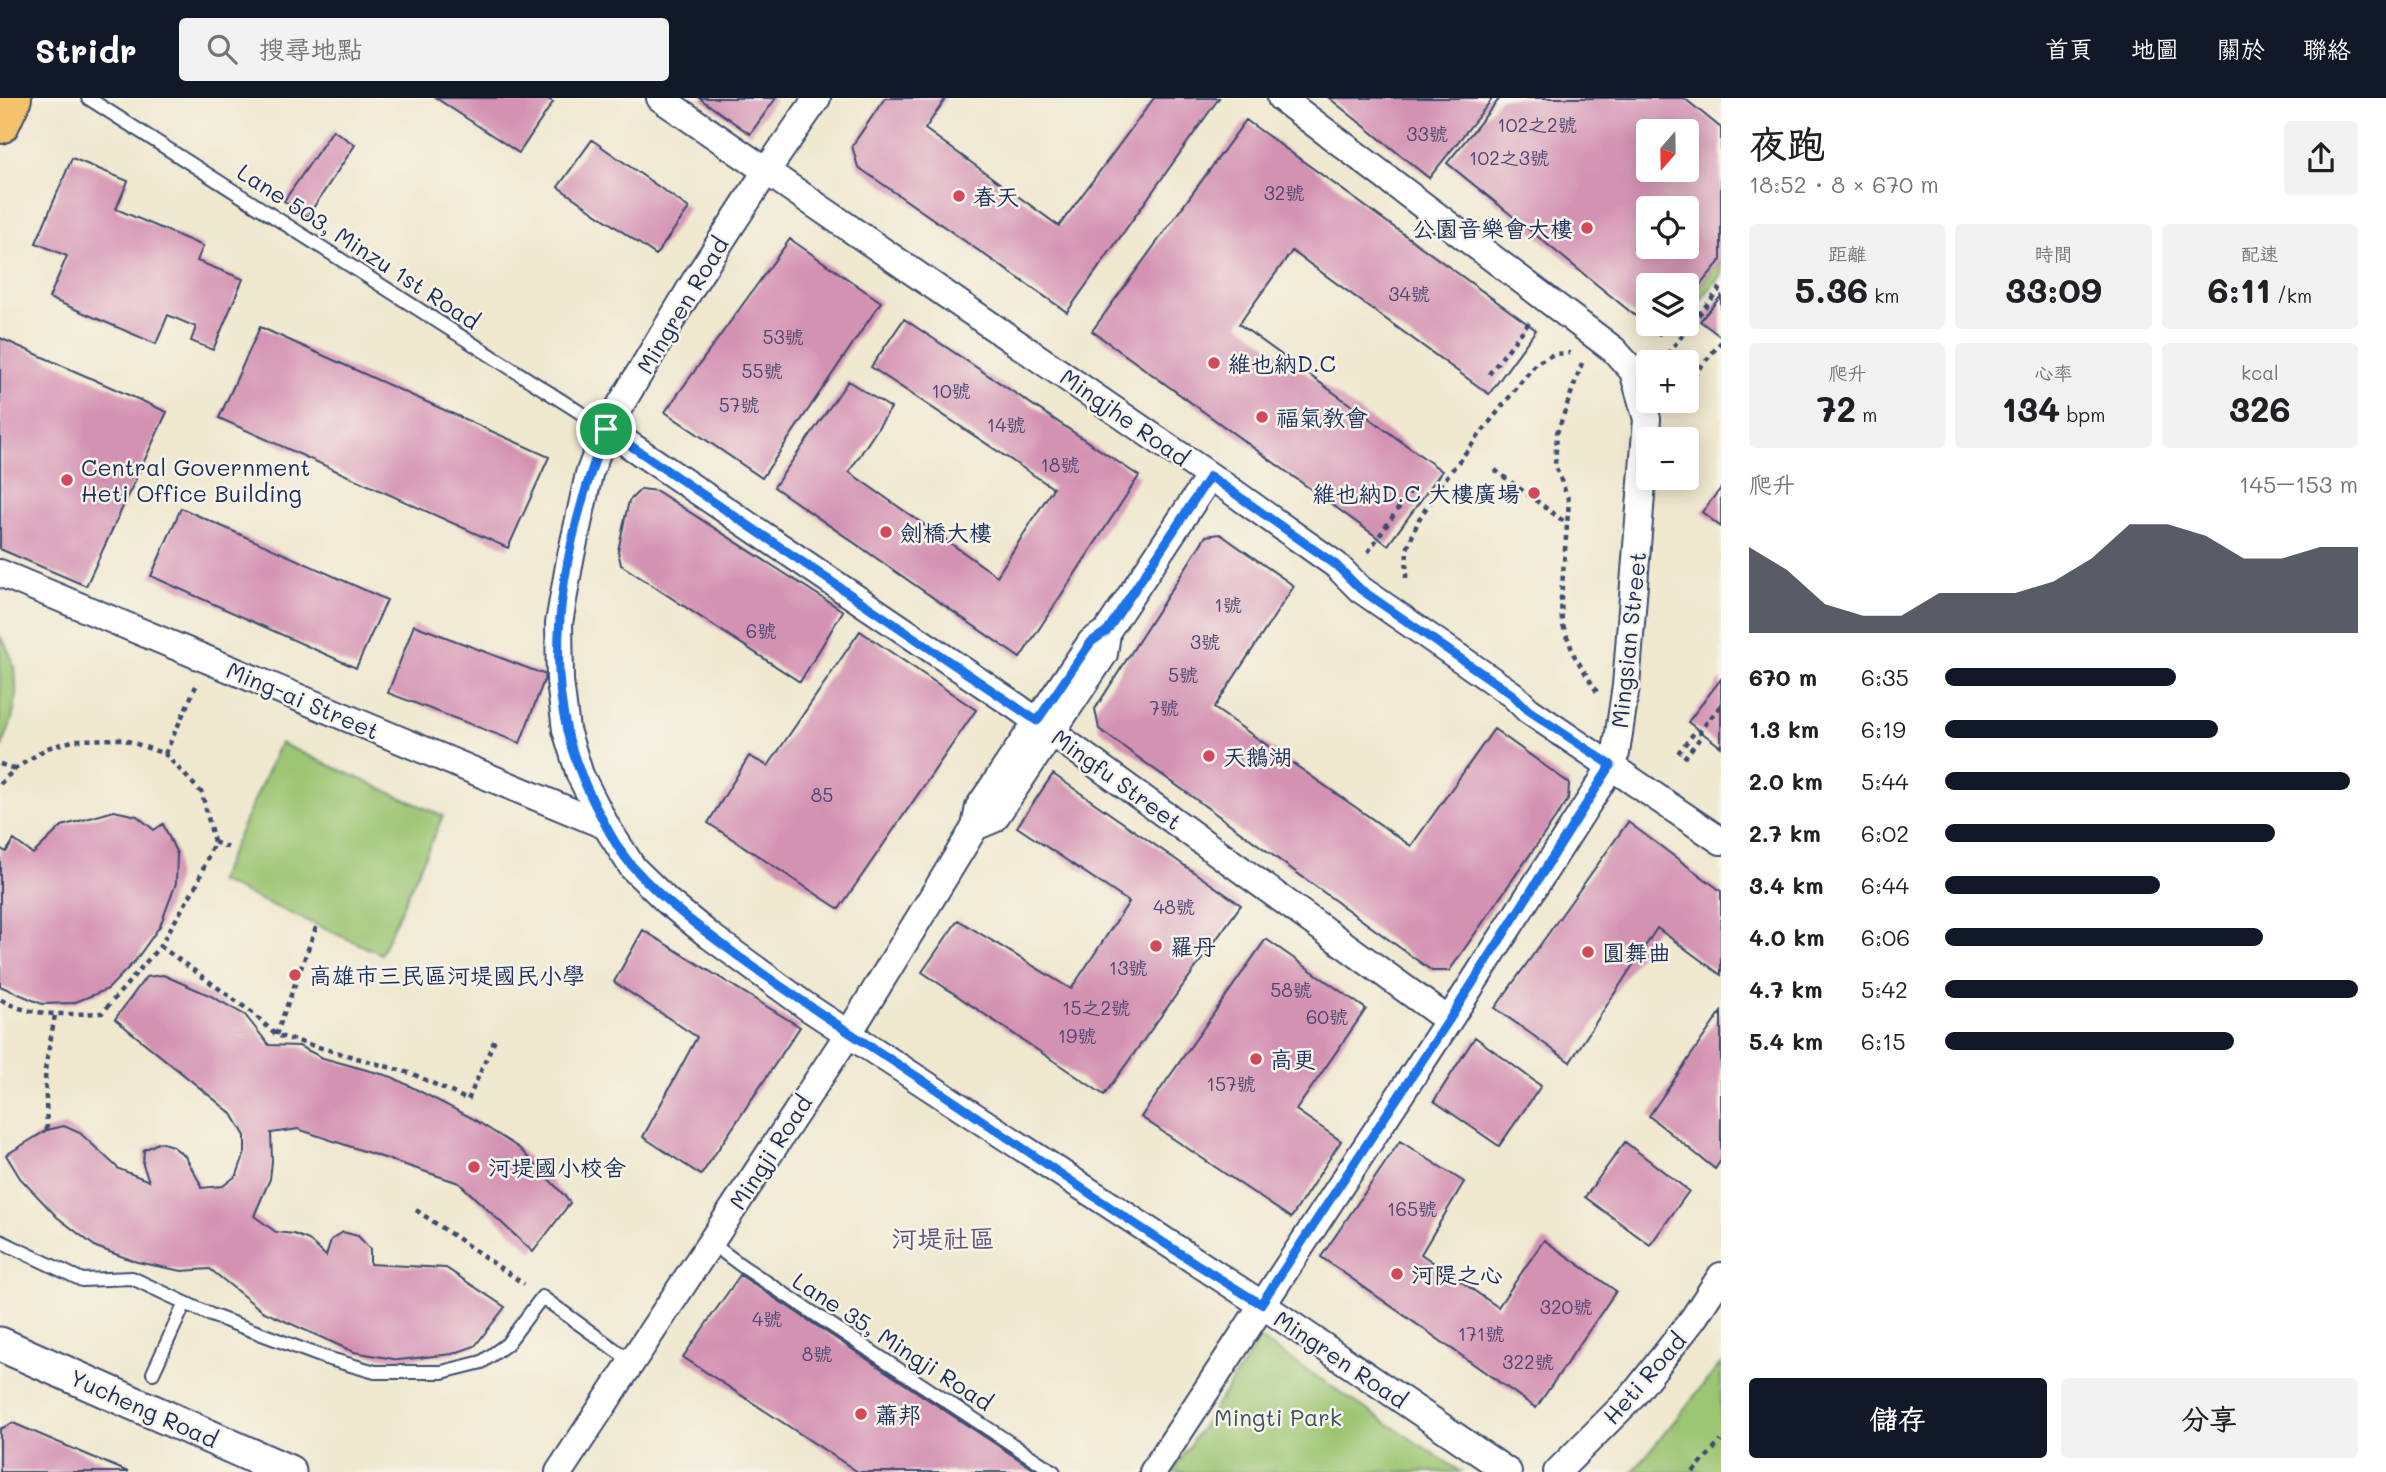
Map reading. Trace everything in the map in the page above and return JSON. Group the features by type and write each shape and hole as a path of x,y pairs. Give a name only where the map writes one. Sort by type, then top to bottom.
{"main road":[{"path":"0,124 12,98"}],"street":[{"path":"660,98 767,170"},
{"name":"Mingren Road","path":"817,98 767,170 606,429 589,474 559,623 560,681 566,730 580,775 606,826 633,868 668,902 715,939 806,1006 1261,1304 1508,1472"},
{"name":"Mingsian Street","path":"1153,1472 1448,1020 1613,759 1626,686 1647,419 1633,370 1614,350 1282,98"},
{"name":"Mingjhe Road","path":"767,170 1210,476 1336,565 1360,589 1513,695 1554,711 1721,841"},
{"name":"Mingfu Street","path":"606,429 1044,726 1448,1020"},
{"name":"Mingji Road","path":"559,1472 849,1033 975,827 993,819 1044,726 1104,654 1107,631 1210,476"},
{"name":"Ming-ai Street","path":"0,573 606,826"},
{"name":"Mingjhe Road","path":"1613,759 1721,823"},
{"name":"Heti Road","path":"1558,1472 1632,1397 1693,1319 1721,1276"},
{"name":"Yucheng Road","path":"1,1347 289,1472"}],"lane":[{"name":"Lane 503, Minzu 1st Road","path":"88,98 606,429"},
{"path":"0,1241 82,1280 132,1278 211,1315 323,1357 375,1373 442,1372 482,1362 507,1344 542,1297 632,1362"},
{"name":"Lane 35, Mingji Road","path":"711,1243 1054,1472"},
{"path":"153,1373 185,1303"}],"path":[{"path":"1670,350 1721,287"},
{"path":"1489,374 1535,313"},
{"path":"1699,369 1721,342"},
{"path":"1406,578 1407,549 1419,519 1445,479 1536,363 1554,354 1575,353"},
{"path":"1586,353 1557,433 1555,465 1569,501 1561,598 1562,623 1574,655 1599,695"},
{"path":"1495,470 1567,524"},
{"path":"1368,552 1414,486"},
{"path":"165,754 208,660"},
{"path":"1678,753 1721,705"},
{"path":"1684,758 1701,737 1700,731"},
{"path":"0,784 15,769 47,748 76,740 122,739 165,754 202,793 214,842 197,884 160,946 102,1013 55,1015 11,1006 0,999"},
{"path":"0,764 15,769"},
{"path":"214,842 232,849"},
{"path":"276,1035 317,925"},
{"path":"160,946 254,1014 276,1035 413,1074 468,1100 495,1039"},
{"path":"47,1130 45,1070 55,1015"},
{"path":"416,1210 542,1297"},
{"path":"1693,1472 1721,1441"}],"green space":[{"path":"1721,260 1721,275 1699,302 1699,287"},
{"path":"0,636 13,664 16,693 11,722 0,750"},
{"path":"280,743 443,816 381,954 218,881"},
{"name":"Mingti Park","path":"1260,1339 1461,1472 1172,1472"},
{"path":"1721,1363 1721,1472 1633,1472"}],"building":[{"path":"436,98 546,98 553,102 519,153"},
{"path":"699,98 776,98 750,134"},
{"name":"春天","path":"885,98 946,98 925,129 1059,226 1154,98 1219,98 1067,312 858,167 852,146"},
{"path":"1329,98 1493,98 1429,178"},
{"name":"公園音樂會大樓","path":"1500,98 1684,98 1721,128 1721,260 1699,287 1699,273 1636,273 1636,316 1447,163"},
{"name":"維也納D.C","path":"1246,120 1536,330 1489,394 1292,251 1239,324 1442,471 1388,545 1092,331"},
{"path":"333,130 355,145 307,217 284,201"},
{"path":"592,140 689,208 656,255 558,187"},
{"path":"72,158 128,181 116,209 203,246 197,261 243,279 213,350 191,341 196,327 168,315 156,344 49,298 67,256 36,243"},
{"path":"790,239 881,302 762,478 665,412"},
{"path":"1721,296 1721,337 1700,321"},
{"name":"劍橋大樓","path":"904,319 1139,476 1020,658 774,487 848,381 891,408 849,472 997,576 1053,488 871,367"},
{"path":"260,327 549,457 508,548 219,418"},
{"name":"Central Government Heti Office Building","path":"0,338 167,412 86,586 0,549"},
{"path":"1721,488 1721,527 1702,512"},
{"path":"641,489 657,491 843,611 800,682 621,565 618,551 629,501"},
{"path":"181,508 387,600 356,668 151,576"},
{"name":"天鵝湖","path":"1220,534 1294,586 1214,708 1411,846 1494,729 1569,783 1568,800 1449,971 1432,971 1099,729 1095,709 1206,536"},
{"path":"414,625 546,675 520,743 388,693"},
{"path":"860,631 976,710 839,909 708,823 749,756 768,766"},
{"path":"1721,679 1721,747 1688,722"},
{"name":"羅丹","path":"1053,774 1241,905 1104,1095 922,972 958,920 1071,989 1129,902 1017,827"},
{"path":"114,811 137,816 154,830 163,824 177,854 176,883 160,926 135,961 108,989 73,1003 42,1004 0,986 0,848 6,852 14,840 33,854 62,826"},
{"name":"圓舞曲","path":"1628,822 1721,891 1721,975 1657,928 1570,1062 1495,1008"},
{"path":"643,930 800,1027 701,1175 643,1137 697,1037 614,982"},
{"name":"高更","path":"1266,939 1366,1009 1296,1110 1341,1141 1291,1218 1141,1117"},
{"name":"河堤國小校舍","path":"163,975 209,995 245,1015 269,1045 299,1046 323,1058 392,1077 472,1118 519,1148 563,1194 570,1203 533,1252 459,1183 298,1129 271,1133 270,1179 254,1216 276,1232 294,1234 309,1240 326,1256 331,1240 343,1232 358,1236 370,1249 370,1264 446,1268 505,1307 475,1346 452,1354 399,1360 354,1352 262,1311 210,1269 182,1271 137,1262 96,1247 57,1217 20,1178 6,1155 47,1130 64,1126 80,1133 119,1169 149,1181 143,1165 144,1150 160,1142 172,1146 185,1156 201,1188 223,1186 237,1175 245,1152 245,1136 232,1114 115,1019 146,977"},
{"name":"圓舞曲","path":"1721,1012 1721,1160 1715,1169 1649,1116"},
{"path":"1475,1037 1541,1086 1499,1146 1434,1101"},
{"name":"河隄之心","path":"1400,1141 1464,1182 1421,1254 1498,1307 1544,1240 1616,1291 1536,1408 1321,1257"},
{"path":"1625,1142 1689,1191 1650,1245 1585,1197"},
{"name":"蕭邦","path":"740,1275 1038,1472 858,1472 683,1357"},
{"path":"13,1423 128,1472 0,1472 0,1429"}],"place":[{"name":"春天","path":"959,196"},
{"name":"公園音樂會大樓","path":"1587,228"},
{"name":"維也納D.C","path":"1214,363"},
{"name":"福氣教會","path":"1262,417"},
{"name":"Central Government Heti Office Building","path":"67,480"},
{"name":"維也納D.C 大樓廣場","path":"1534,493"},
{"name":"劍橋大樓","path":"886,532"},
{"name":"天鵝湖","path":"1209,756"},
{"name":"羅丹","path":"1156,946"},
{"name":"圓舞曲","path":"1588,952"},
{"name":"高雄市三民區河堤國民小學","path":"295,975"},
{"name":"高更","path":"1256,1059"},
{"name":"河堤國小校舍","path":"474,1167"},
{"name":"河隄之心","path":"1397,1274"},
{"name":"蕭邦","path":"861,1414"}],"district":[{"name":"河堤社區","path":"943,1238"}],"route":[{"path":"606,429 1037,721 1091,642 1107,631 1210,476 1336,565 1360,589 1513,695 1528,710 1611,765 1451,1017 1261,1304 806,1006 710,936 668,902 633,868 606,826 580,775 566,730 560,681 559,623 570,560 589,474 606,429"}]}
